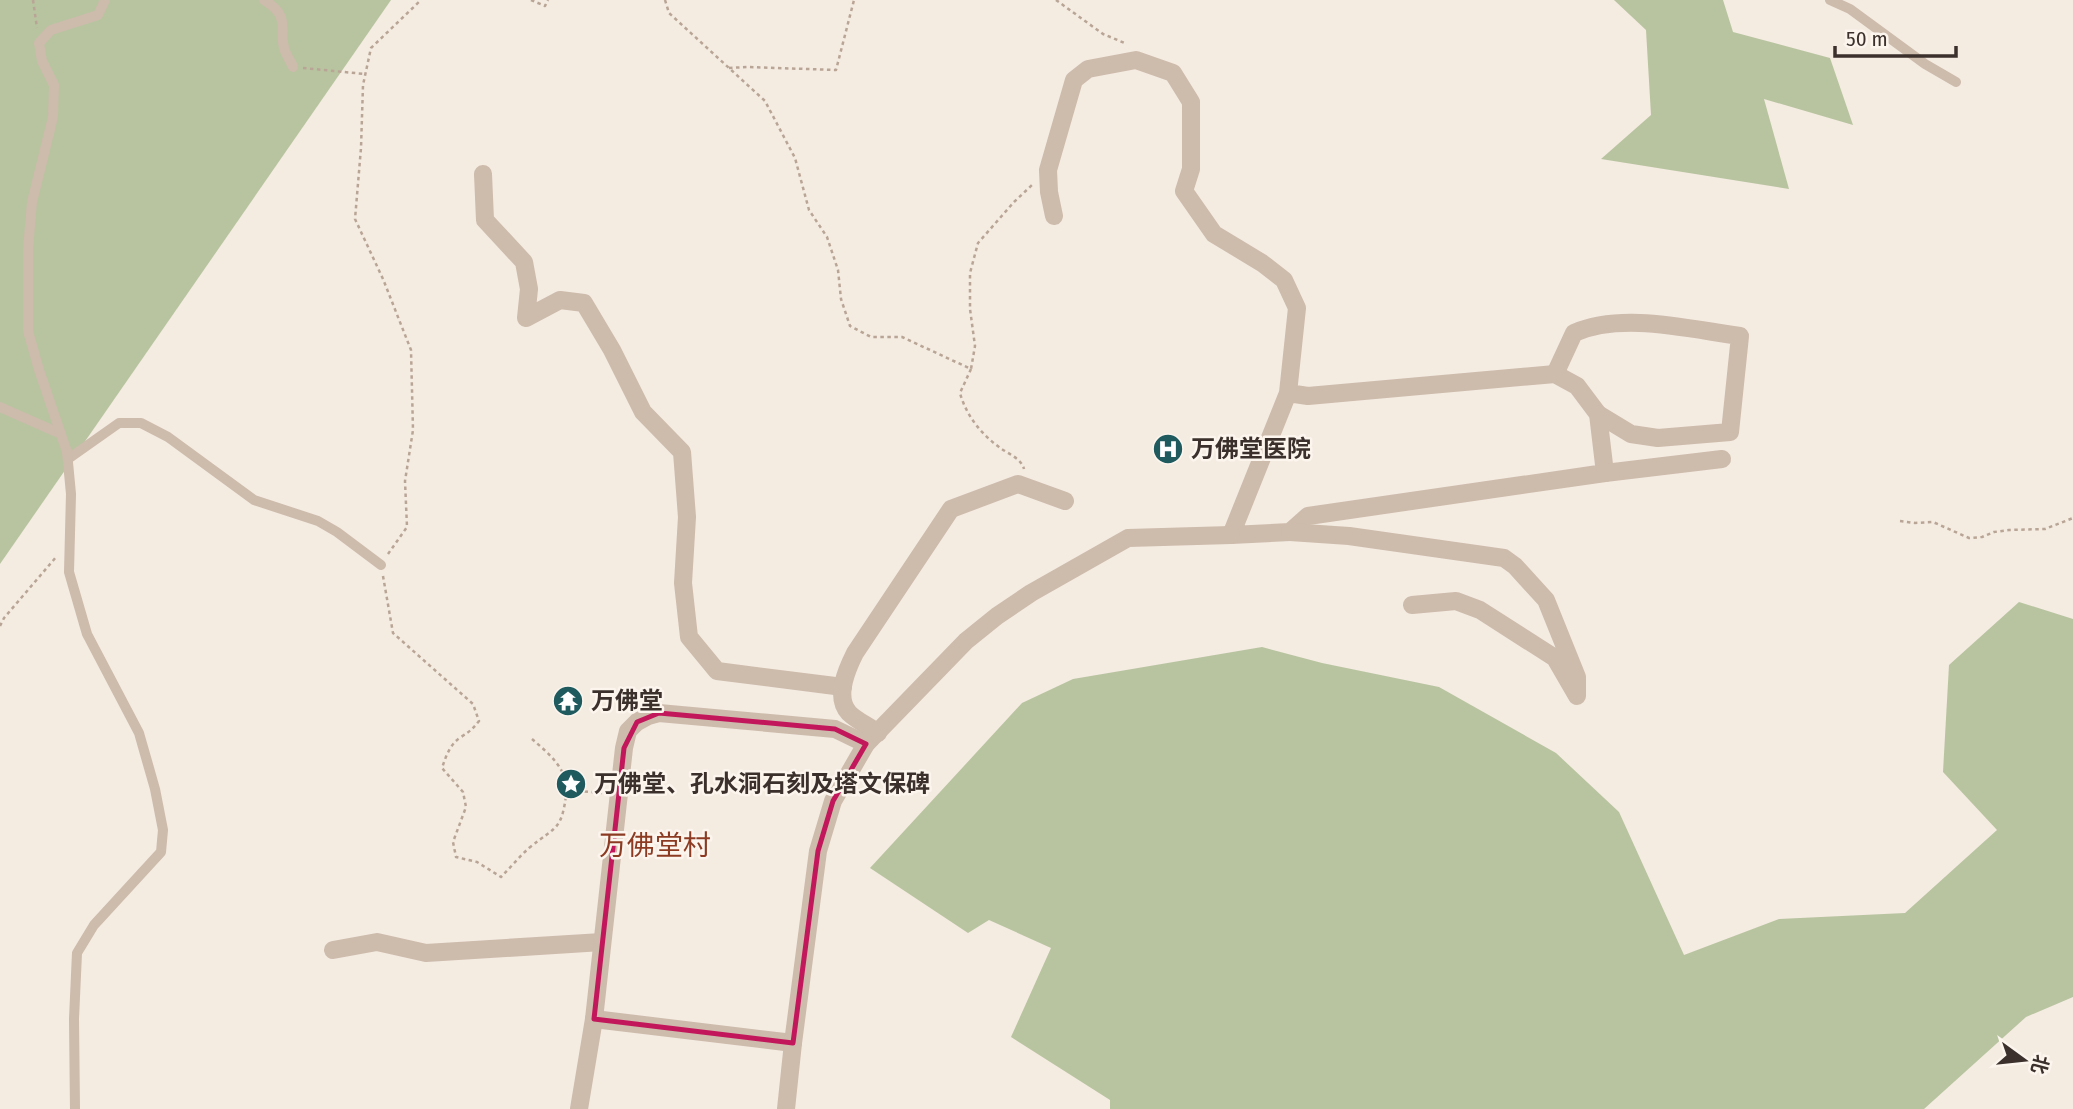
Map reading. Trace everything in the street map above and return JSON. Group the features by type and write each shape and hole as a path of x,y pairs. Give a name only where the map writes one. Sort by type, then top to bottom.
{"street":[{"path":"1054,216 1048,170 1074,80 1088,69 1136,60 1173,73 1191,102 1191,169 1184,191 1214,234 1262,263 1284,280 1297,307 1289,393 1231,534"},
{"path":"483,174 485,220 524,262 529,289 526,318 560,300 584,303 643,412 682,452 687,517 682,583 689,637 717,671 843,687"},
{"path":"1289,393 1308,396 1555,374 1577,386 1598,414 1631,434 1658,438 1730,432 1740,336 1623,323 1591,326 1574,333 1555,374"},
{"path":"1598,414 1605,473"},
{"path":"1290,532 1308,516 1722,459"},
{"path":"872,738 848,712 843,699 847,669 951,509 1018,484 1065,501"},
{"path":"786,1109 818,852 833,801 872,738 966,641 1031,593 1128,538 1290,532 1349,536 1504,558 1515,566 1546,600 1577,677 1577,696 1555,658 1480,610 1456,601 1412,604"},
{"path":"579,1109 594,1019 618,795 628,731 637,722 659,713 835,729 872,738"},
{"path":"333,950 377,942 426,953 602,942"},
{"path":"594,1019 793,1042"}],"lane":[{"path":"75,1109 74,1019 77,953 94,925 161,852 163,830 139,733 87,634 69,572 71,494 68,459 28,331 28,249 33,202 53,117 54,85 41,61 39,43 51,30 98,15 105,0"},
{"path":"264,0 284,20 284,49 293,67"},
{"path":"1830,0 1850,9 1925,64 1956,82"},
{"path":"0,407 61,434"},
{"path":"68,459 119,423 141,423 168,437 254,500 318,521 337,531 381,565"}],"path":[{"path":"33,0 39,43"},
{"path":"421,0 371,48 363,85 355,219 383,279 411,350 413,429 405,481 407,527 381,565 393,633 473,704 479,721 472,731 458,738 447,752 442,768 464,792 466,807 453,842 456,857 477,862 501,877 528,849 556,828 563,817 566,779 562,770 532,739"},
{"path":"531,0 545,6 548,0"},
{"path":"665,0 669,13 765,101 795,159 809,210 827,237 838,270 841,299 849,326 871,337 902,337 971,369"},
{"path":"729,68 836,71 854,0"},
{"path":"1056,0 1103,34 1131,46 1136,60"},
{"path":"293,67 365,74"},
{"path":"1018,484 1025,471 1022,463 997,446 976,426 963,406 960,393 971,369 975,346 970,309 970,273 978,243 1014,202 1048,170"},
{"path":"1900,522 1933,522 1969,538 2010,530 2045,529 2073,518"},
{"path":"0,626 70,540"},
{"path":"566,790 618,795"}],"highlighted area":[{"path":"659,713 835,729 866,744 833,801 818,851 793,1043 594,1019 624,748 637,722"}],"green space":[{"path":"0,0 391,0 0,564"},
{"path":"1614,0 1723,0 1733,32 1830,58 1853,125 1764,99 1789,189 1601,159 1651,115 1646,30"},
{"path":"2019,602 2073,619 2073,997 2026,1017 1924,1109 1110,1109 1110,1100 1011,1037 1051,948 989,920 968,933 870,868 1022,703 1073,679 1262,647 1322,663 1439,687 1556,753 1619,812 1684,955 1779,919 1905,913 1997,830 1943,772 1949,665"}],"place":[{"name":"万佛堂医院","path":"1168,449"},
{"name":"万佛堂","path":"568,701"},
{"name":"万佛堂、孔水洞石刻及塔文保碑","path":"571,784"}],"district":[{"name":"万佛堂村","path":"655,845"}]}
